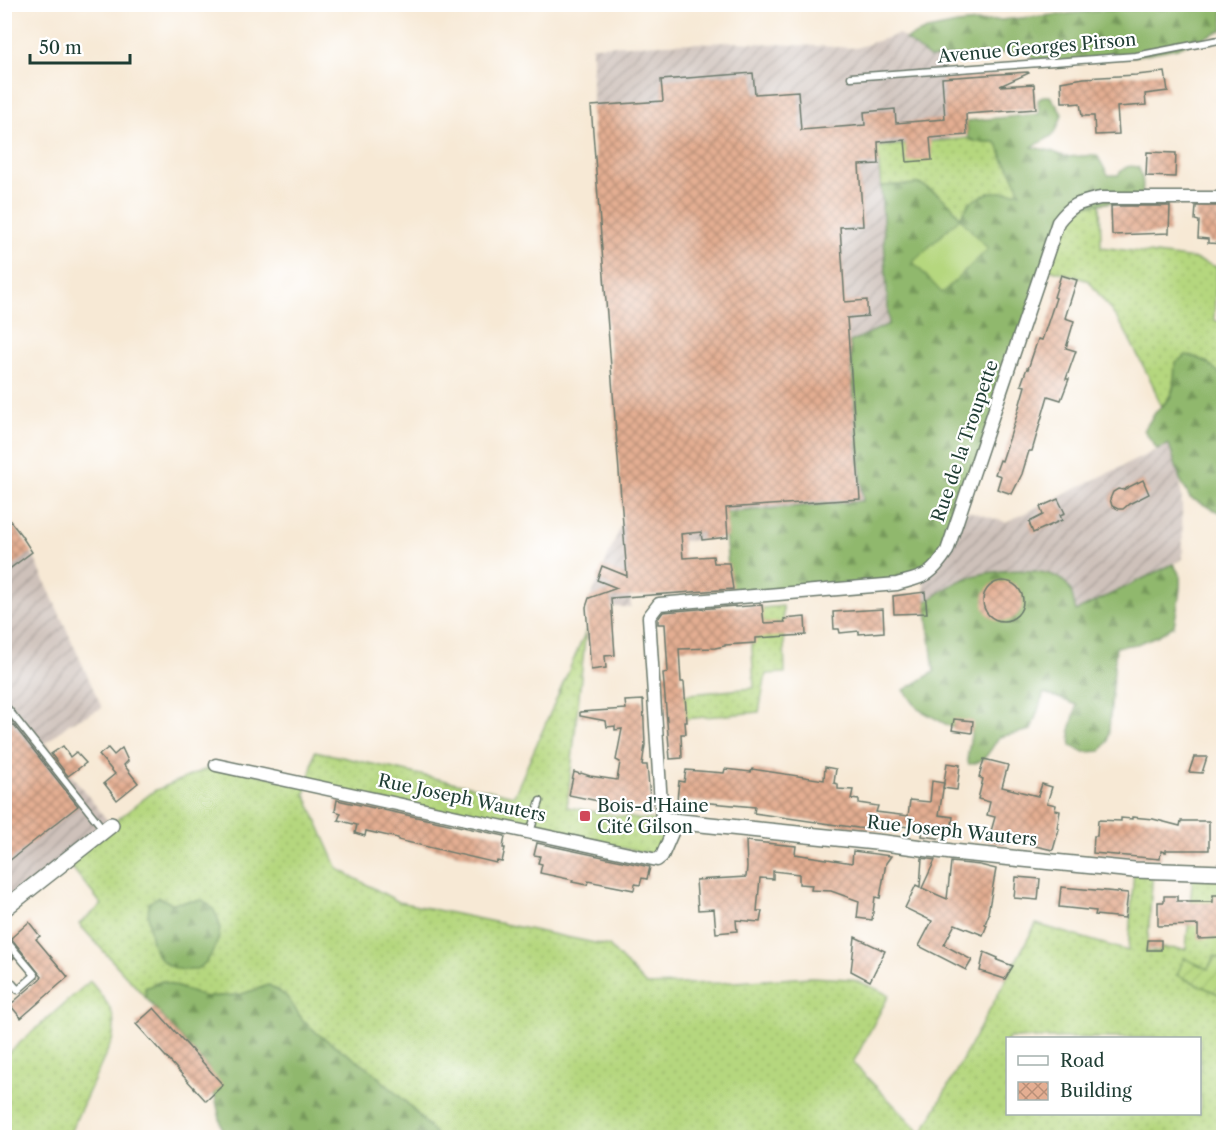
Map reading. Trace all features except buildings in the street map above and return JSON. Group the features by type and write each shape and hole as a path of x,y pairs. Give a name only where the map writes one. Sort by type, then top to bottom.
{"street":[{"name":"Rue de la Troupette","path":"670,821 649,617 659,604 897,584 924,577 935,569 947,551 1058,222 1069,208 1100,198 1224,198"},
{"name":"Rue Joseph Wauters","path":"216,765 657,860 662,856 670,821 1134,870 1224,873"},
{"path":"4,909 108,828"}],"lane":[{"name":"Avenue Georges Pirson","path":"851,77 1136,56 1224,39"},
{"path":"4,704 108,828"},
{"path":"530,833 540,801"},
{"path":"4,938 35,975 18,990 4,974"}],"shaded area":[{"path":"899,34 930,58 942,58 950,140 878,147 889,324 850,342 863,502 723,513 725,538 627,545 631,607 588,604 624,518 592,110 592,46 736,42 856,48"},
{"path":"1169,444 1180,479 1183,559 1075,612 934,672 923,577 961,509 1006,522"},
{"path":"4,519 33,555 102,708 70,723 46,743 111,825 4,909"}],"green space":[{"path":"1223,5 1223,30 1177,48 1136,56 1034,64 1030,51 930,58 905,39 927,30 957,24 1108,10"},
{"path":"1043,96 1050,96 1062,114 1055,133 1032,147 1066,157 1097,155 1108,175 1118,175 1124,168 1138,167 1142,178 1142,198 1069,208 947,551 923,577 731,598 723,513 863,501 850,342 889,324 881,186 921,184 952,206 960,218 970,202 990,192 1020,192 999,146 995,142 976,142 968,138 966,121 1039,114 1038,100"},
{"path":"968,138 976,142 995,142 999,146 1003,159 1021,192 990,193 970,202 960,218 921,184 881,186 877,147"},
{"path":"1100,198 1101,247 1195,259 1217,267 1214,320 1223,323 1223,377 1207,362 1175,363 1171,392 1161,407 1152,383 1123,327 1089,281 1043,267 1058,222"},
{"path":"960,218 988,249 942,293 913,262"},
{"path":"1186,355 1207,363 1223,377 1223,514 1190,498 1180,479 1169,444 1157,449 1144,430 1155,413 1170,398 1174,386 1175,363"},
{"path":"1173,564 1180,577 1180,594 1174,626 1137,644 1116,647 1108,741 1101,751 1085,752 1071,746 1070,730 1077,705 1044,693 1031,730 999,737 983,759 969,764 967,760 972,729 951,727 918,709 904,690 934,672 926,602 957,582 987,573 1036,571 1062,580 1070,589 1076,611"},
{"path":"783,606 785,673 766,674 759,712 684,719 682,696 754,688 750,609"},
{"path":"586,631 567,807 638,819 677,821 662,856 308,786 305,794 338,869 399,902 609,946 646,985 811,977 850,979 870,986 889,995 853,1063 922,1134 1036,924 1128,951 1134,870 1153,871 1147,952 1159,952 1160,948 1186,949 1193,873 1223,873 1223,960 1214,956 1208,969 1177,975 1223,996 1223,1137 438,1137 409,1105 368,1068 318,1034 302,1019 286,996 269,985 239,995 204,997 162,981 145,988 146,998 79,924 102,905 66,860 154,791 216,765 308,785 315,751 514,796"},
{"path":"158,897 171,903 203,900 215,912 220,928 217,942 206,962 196,969 185,970 168,965 156,953 151,936 148,908 149,903"},
{"path":"1215,956 1223,960 1223,996 1177,975 1184,958 1208,969"},
{"path":"90,981 110,1008 114,1031 112,1041 68,1137 5,1137 5,1056"},
{"path":"162,981 204,997 239,995 269,985 286,996 302,1019 318,1034 368,1068 409,1105 438,1137 224,1137 209,1069 146,998 145,988"}],"place":[{"name":"Bois-d'Haine Cité Gilson","path":"585,816"}]}
